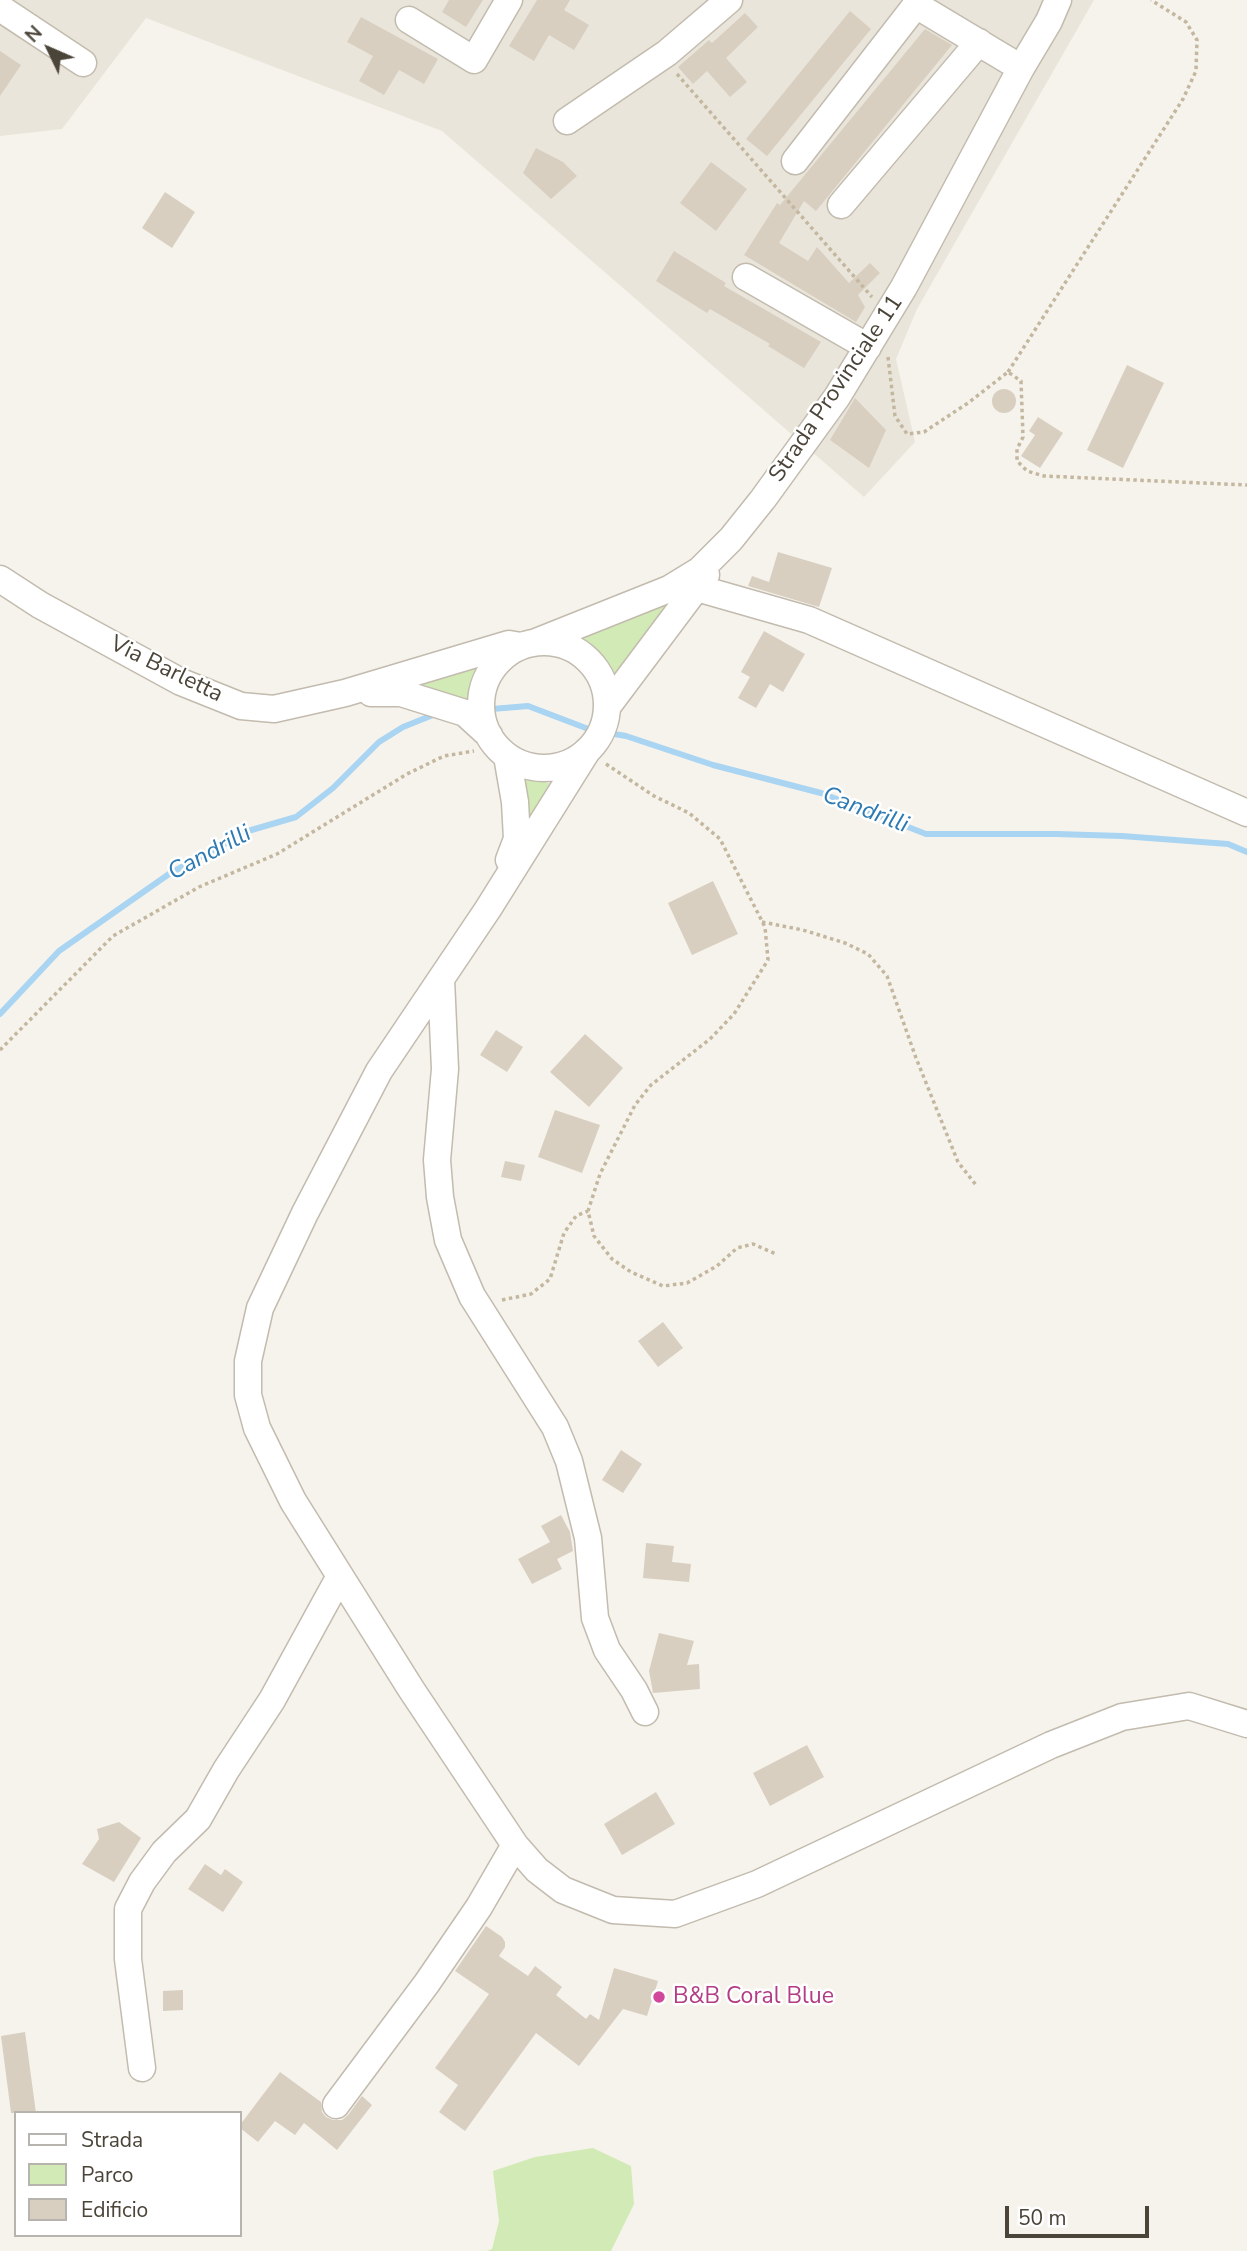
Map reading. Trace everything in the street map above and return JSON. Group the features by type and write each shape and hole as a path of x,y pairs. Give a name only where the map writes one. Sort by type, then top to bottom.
{"street":[{"path":"409,20 474,60 509,0"},
{"path":"567,121 661,57 729,0"},
{"name":"Strada Provinciale 11","path":"492,902 517,839 516,802 498,746 482,716 482,694 489,674 503,657 529,644 669,589 700,570 730,539 763,499 837,397 885,320 1058,0"},
{"path":"795,161 911,2 1021,68"},
{"path":"0,8 83,64"},
{"path":"841,205 979,43"},
{"path":"746,277 868,347"},
{"path":"730,539 599,730 492,902 379,1071 305,1213 260,1308 248,1361 248,1395 257,1428 293,1502 411,1689 515,1845 537,1870 563,1890 612,1910 675,1914 757,1884 1051,1745 1122,1717 1189,1706 1247,1724"},
{"name":"Via Barletta","path":"0,579 40,605 181,682 241,706 274,709 345,693"},
{"path":"697,588 809,620 1247,813"},
{"name":"Strada Provinciale 11","path":"345,693 509,644 558,643 578,651 594,666 604,685 599,730"},
{"path":"345,693 401,693 465,713 498,746 526,765 548,768 569,762 599,730"},
{"path":"441,979 445,1069 437,1160 440,1198 448,1240 470,1292 560,1438 569,1461 588,1538 595,1618 607,1650 634,1690 645,1712"},
{"path":"142,2067 128,1959 128,1909 142,1882 164,1852 198,1819 272,1700 340,1576"},
{"path":"335,2105 479,1907 515,1845"}],"path":[{"path":"661,57 885,320 895,416 907,434 923,432 968,403 1008,372 1183,99 1196,71 1196,40 1186,22 1151,0"},
{"path":"1008,372 1021,382 1023,437 1017,449 1017,461 1027,471 1058,477 1247,485"},
{"path":"599,730 654,796 689,813 720,839 765,927 768,960 734,1014 710,1039 651,1085 635,1105 600,1174 588,1211 594,1236 612,1259 631,1272 663,1286 687,1283 717,1266 737,1248 753,1244 776,1254"},
{"path":"0,1050 113,936 199,887 277,854 407,774 444,756 498,746"},
{"path":"762,922 803,930 845,943 868,954 887,976 916,1058 958,1162 976,1185"},
{"path":"470,1292 503,1300 531,1294 550,1279 564,1233 576,1216 588,1211"}],"shaded area":[{"path":"0,0 1094,0 917,309 896,359 915,442 864,497 442,131 146,18 62,129 0,136"}],"green space":[{"path":"688,593 614,687 612,677 600,660 571,640"},
{"path":"496,655 475,684 472,710 426,687 396,682"},
{"path":"522,776 552,784 528,822"},
{"path":"593,2148 631,2166 634,2204 611,2251 487,2251 492,2249 499,2221 493,2171 535,2157"}],"building":[{"path":"449,0 483,0 466,27 442,12"},
{"path":"537,0 570,0 564,10 589,25 574,50 549,35 534,61 509,46"},
{"path":"850,11 871,29 767,156 746,139"},
{"path":"745,13 758,27 726,58 747,82 730,97 707,71 693,84 678,67 709,40 712,43"},
{"path":"361,17 438,59 424,84 399,70 384,95 359,81 373,56 347,42"},
{"path":"925,29 952,45 816,211 804,201 779,243 808,261 817,247 849,283 870,263 880,273 858,295 865,307 856,322 744,255 777,203 780,205"},
{"path":"0,51 21,65 0,96"},
{"path":"536,148 563,162 577,176 551,199 523,173"},
{"path":"711,162 747,189 716,231 680,203"},
{"path":"165,192 195,212 172,248 142,228"},
{"path":"674,251 726,283 724,286 821,342 804,368 768,346 770,344 710,309 707,313 656,281"},
{"path":"1127,365 1164,383 1123,468 1087,450"},
{"path":"1004,389 1015,396 1016,401 1009,412 1004,413 993,406 992,401 999,390"},
{"path":"855,398 886,430 869,468 830,440"},
{"path":"1038,417 1063,433 1040,468 1021,456 1035,435 1029,431"},
{"path":"778,552 832,568 819,607 748,586 752,576 769,582"},
{"path":"764,631 805,654 783,692 770,684 756,708 738,698 750,677 741,672"},
{"path":"713,881 738,934 692,955 668,903"},
{"path":"496,1030 523,1047 507,1072 480,1055"},
{"path":"585,1034 623,1068 589,1107 550,1072"},
{"path":"555,1110 600,1125 582,1173 538,1157"},
{"path":"505,1161 525,1165 521,1181 501,1177"},
{"path":"663,1322 683,1348 658,1367 638,1341"},
{"path":"621,1450 642,1464 623,1493 602,1480"},
{"path":"561,1515 570,1532 573,1551 557,1559 562,1569 532,1584 518,1559 550,1542 541,1526"},
{"path":"646,1543 674,1546 672,1562 691,1564 689,1582 643,1578"},
{"path":"659,1633 694,1641 687,1665 699,1664 700,1689 653,1693 649,1671"},
{"path":"807,1745 824,1777 770,1806 753,1773"},
{"path":"656,1792 675,1824 622,1855 604,1824"},
{"path":"119,1822 141,1838 114,1882 82,1864 99,1839 97,1829"},
{"path":"205,1864 221,1875 225,1869 243,1882 223,1912 188,1889"},
{"path":"486,1926 505,1942 499,1956 528,1976 535,1966 562,1987 556,1995 586,2019 590,2014 599,2020 614,1968 658,1981 647,2016 623,2009 579,2066 536,2033 465,2131 439,2112 458,2085 435,2068 489,1994 455,1971"},
{"path":"183,1990 183,2010 163,2011 163,1991"},
{"path":"25,2032 36,2111 11,2113 1,2036"},
{"path":"280,2072 321,2102 322,2112 333,2120 342,2120 362,2096 372,2105 337,2150 304,2123 295,2135 275,2121 258,2142 242,2130 242,2122"}],"waterway":[{"name":"Candrilli","path":"492,709 528,706 591,730 626,736 713,765 821,793 926,834 1122,836 1228,844 1247,852"},
{"name":"Candrilli","path":"0,1014 59,951 169,874 248,831 296,817 333,788 379,742 403,727 433,715"}],"place":[{"name":"B&B Coral Blue","path":"659,1997"}]}
